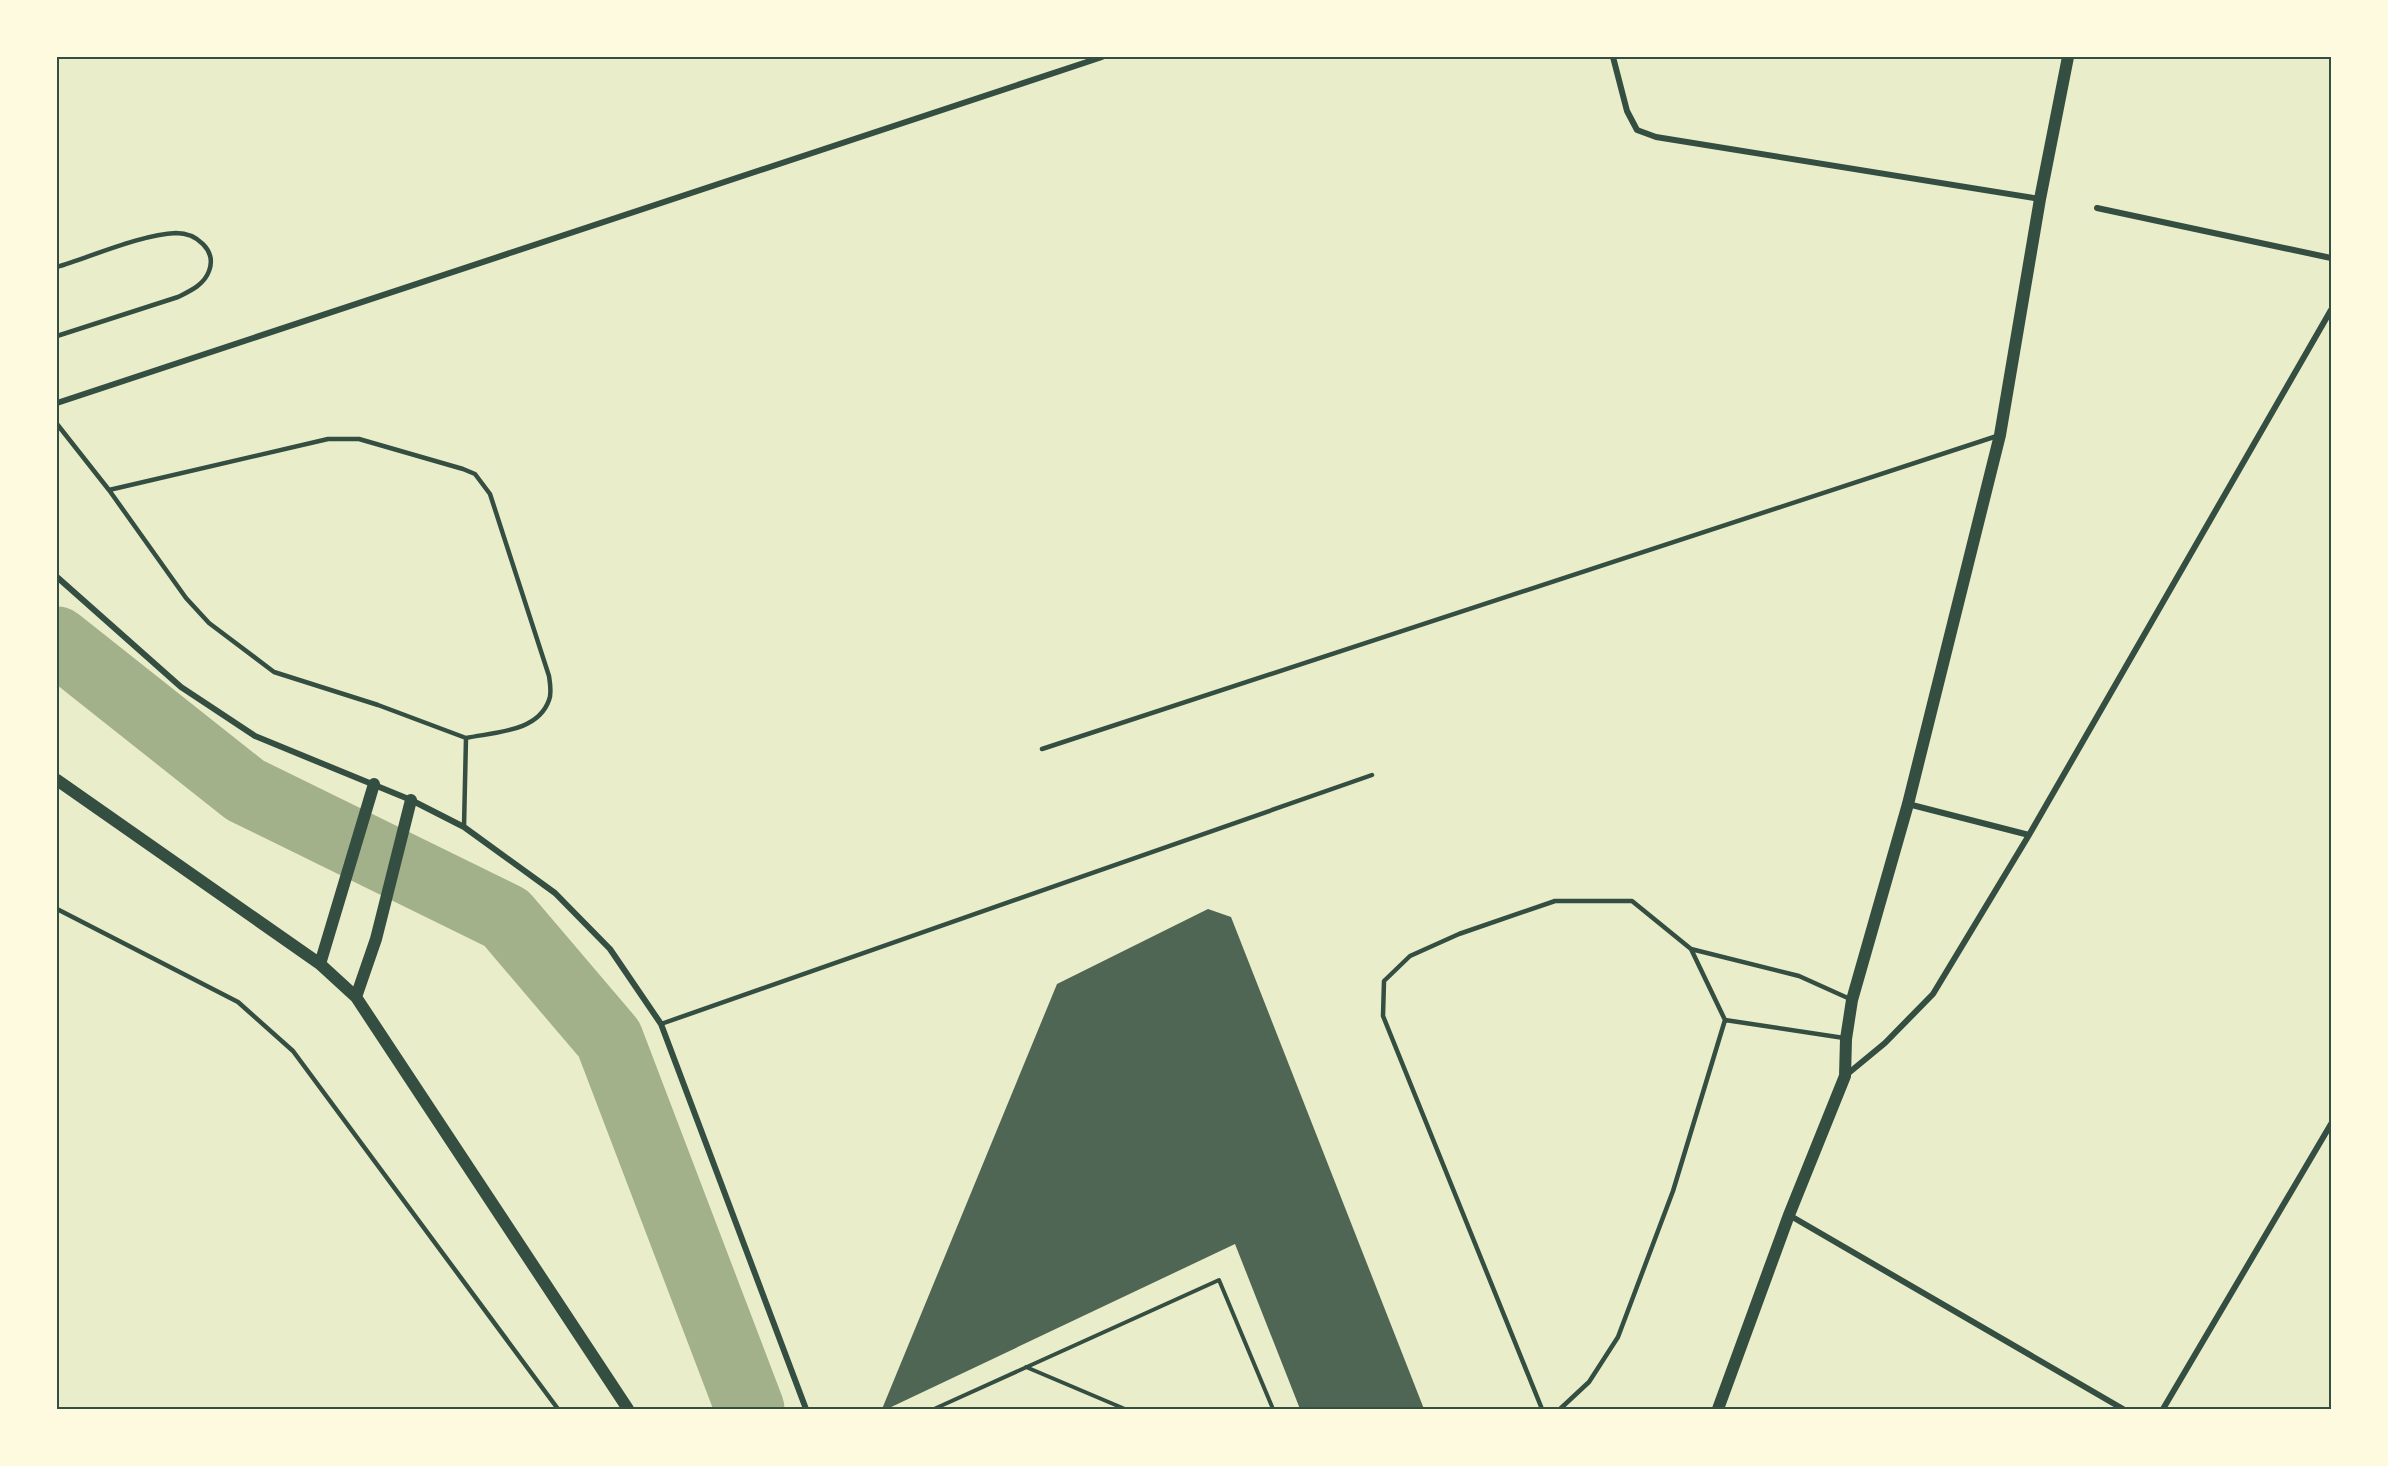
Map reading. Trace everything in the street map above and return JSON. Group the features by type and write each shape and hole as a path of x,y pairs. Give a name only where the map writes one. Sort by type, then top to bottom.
{"main road":[{"path":"1718,1409 1790,1215 1845,1076 1846,1039 1852,1000 1908,804 2000,435 2040,199 2068,57"},
{"path":"57,780 320,964 356,997 628,1409"},
{"path":"320,964 366,803 374,784"},
{"path":"356,997 376,939 411,800"}],"street":[{"path":"57,403 1102,57"},
{"path":"1613,57 1627,111 1637,130 1656,137 2040,199"},
{"path":"2097,208 2331,258"},
{"path":"1845,1076 1885,1044 1933,994 2029,835 2331,310"},
{"path":"57,577 181,687 255,736 411,800 464,827 555,893 610,949 661,1024 806,1409"},
{"path":"1908,804 2029,835"},
{"path":"2163,1409 2331,1124"},
{"path":"1790,1215 2123,1409"}],"lane":[{"path":"57,267 159,236 178,233 197,237 209,252 209,271 196,288 178,297 57,336"},
{"path":"57,424 109,490 186,598 209,623 274,672 378,705 466,738 520,728 539,717 550,698 549,676 490,494 475,474 359,439 328,439 109,490"},
{"path":"1042,749 2000,435"},
{"path":"464,827 466,738"},
{"path":"661,1024 1371,775"},
{"path":"1542,1409 1383,1016 1384,981 1410,956 1459,934 1555,901 1632,901 1691,949 1799,976 1852,1000"},
{"path":"57,909 238,1002 293,1051 558,1409"},
{"path":"1560,1409 1589,1382 1618,1337 1673,1191 1725,1020 1691,949"},
{"path":"1725,1020 1846,1039"}],"path":[{"path":"934,1409 1219,1280 1273,1409"},
{"path":"1026,1366 1125,1409"}],"building":[{"path":"1208,909 1231,917 1424,1409 1300,1409 1235,1244 887,1409 882,1409 1057,984"}],"waterway":[{"path":"57,641 245,790 506,918 609,1039 750,1409"}]}
